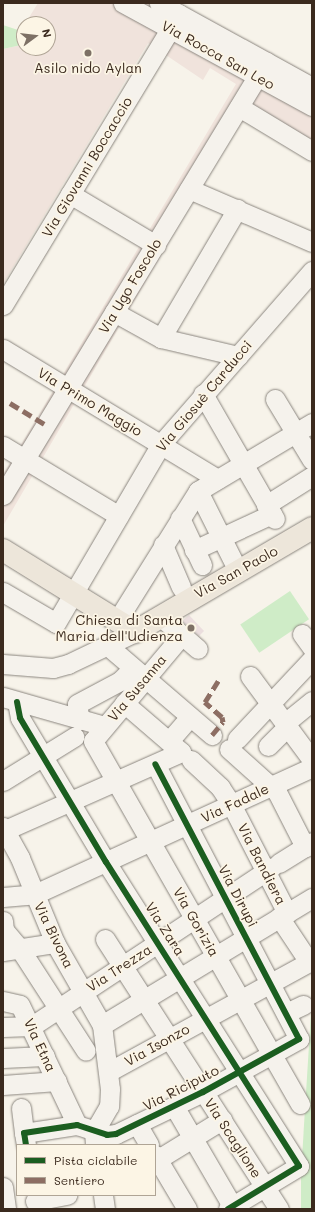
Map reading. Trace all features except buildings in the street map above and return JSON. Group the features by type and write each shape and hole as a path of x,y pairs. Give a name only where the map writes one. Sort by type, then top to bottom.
{"main road":[{"name":"Via San Paolo","path":"135,632 312,528"},
{"path":"3,550 118,619 135,632"}],"street":[{"name":"Via Rocca San Leo","path":"123,3 175,21 262,69 312,106"},
{"name":"Via Rocca San Leo","path":"159,3 175,21"},
{"name":"Via Giovanni Boccaccio","path":"3,305 175,21"},
{"name":"Via Rocca San Leo","path":"262,69 312,88"},
{"name":"Via Ugo Foscolo","path":"3,495 262,69"},
{"path":"239,107 312,151"},
{"path":"189,189 311,240"},
{"path":"70,194 156,245"},
{"path":"161,338 236,209"},
{"name":"Via Giosuè Carducci","path":"3,592 56,623 161,444 203,394 312,271"},
{"path":"114,312 161,338 238,356"},
{"name":"Via Primo Maggio","path":"3,349 218,479"},
{"path":"203,394 271,513"},
{"path":"275,399 312,460"},
{"path":"118,619 198,490 243,465 312,422"},
{"path":"3,446 118,516"},
{"path":"180,518 198,558 221,537 271,513 312,476"},
{"path":"198,490 233,561"},
{"path":"163,546 181,587"},
{"path":"160,616 198,649"},
{"name":"Via San Paolo","path":"3,664 53,668 108,646 135,632"},
{"name":"Via Susanna","path":"99,733 124,703 139,673 182,635"},
{"path":"108,646 212,735"},
{"path":"309,845 272,786 233,744 270,702 312,659"},
{"path":"80,720 77,704 120,681 139,673"},
{"path":"250,676 287,724 312,760"},
{"path":"10,699 80,720 99,733"},
{"name":"Via Zara","path":"10,699 106,862 160,941 299,1166 265,1187"},
{"path":"268,746 287,724 312,701"},
{"name":"Via Bandiera","path":"124,703 220,787 272,868 283,915 309,962"},
{"path":"4,830 116,782 156,764 180,751 190,716"},
{"name":"Via Gorizia","path":"99,733 116,782 300,1104"},
{"path":"5,774 44,756 74,737"},
{"name":"Via Dirupi","path":"156,764 299,1039"},
{"name":"Via Fadale","path":"3,897 35,894 312,768"},
{"name":"Via Bivona","path":"4,830 11,859 35,894 55,943 102,1025 110,1080 109,1106 83,1132"},
{"name":"Via Trezza","path":"32,1026 309,845"},
{"path":"102,1025 312,898"},
{"path":"3,921 4,930 11,950 59,1008 86,1051"},
{"name":"Via Scaglione","path":"105,939 279,1209"},
{"path":"11,950 55,943"},
{"name":"Via Isonzo","path":"110,1080 169,1039 309,962"},
{"name":"Via Etna","path":"3,1001 20,1005 32,1026 66,1102 83,1132"},
{"path":"286,1013 302,1005"},
{"path":"3,1027 32,1026"},
{"name":"Via Riciputo","path":"83,1132 116,1134 204,1092 299,1039"},
{"path":"3,1058 45,1056"},
{"path":"3,1085 57,1081"},
{"path":"174,1106 231,1208 265,1187"},
{"path":"21,1108 25,1139 83,1132"},
{"path":"156,1154 192,1138 222,1120"},
{"path":"137,1124 148,1144"},
{"path":"156,1158 187,1209"},
{"path":"103,1196 105,1209"},
{"path":"35,1202 65,1200"}],"shaded area":[{"path":"38,3 178,3 312,76 312,142 250,103 3,526 3,475 236,84 210,68 203,80 148,43 3,284 3,49 16,46 16,56 56,56 56,16 30,16"}],"green space":[{"path":"3,25 16,29 16,46 3,49"},
{"path":"290,591 309,619 259,653 240,625"},
{"path":"312,996 312,1209 301,1209 301,1174"}],"marked path":[{"path":"10,403 46,425"},
{"path":"212,735 223,722 222,717 205,702 218,681"}],"cycle path":[{"path":"17,702 20,718 106,862 299,1166 228,1209"},
{"path":"26,1144 24,1133 77,1125 107,1135 116,1134 203,1092 299,1039 155,764"}],"place":[{"name":"Asilo nido Aylan","path":"88,53"},
{"name":"Chiesa di Santa Maria dell'Udienza","path":"191,628"}]}
